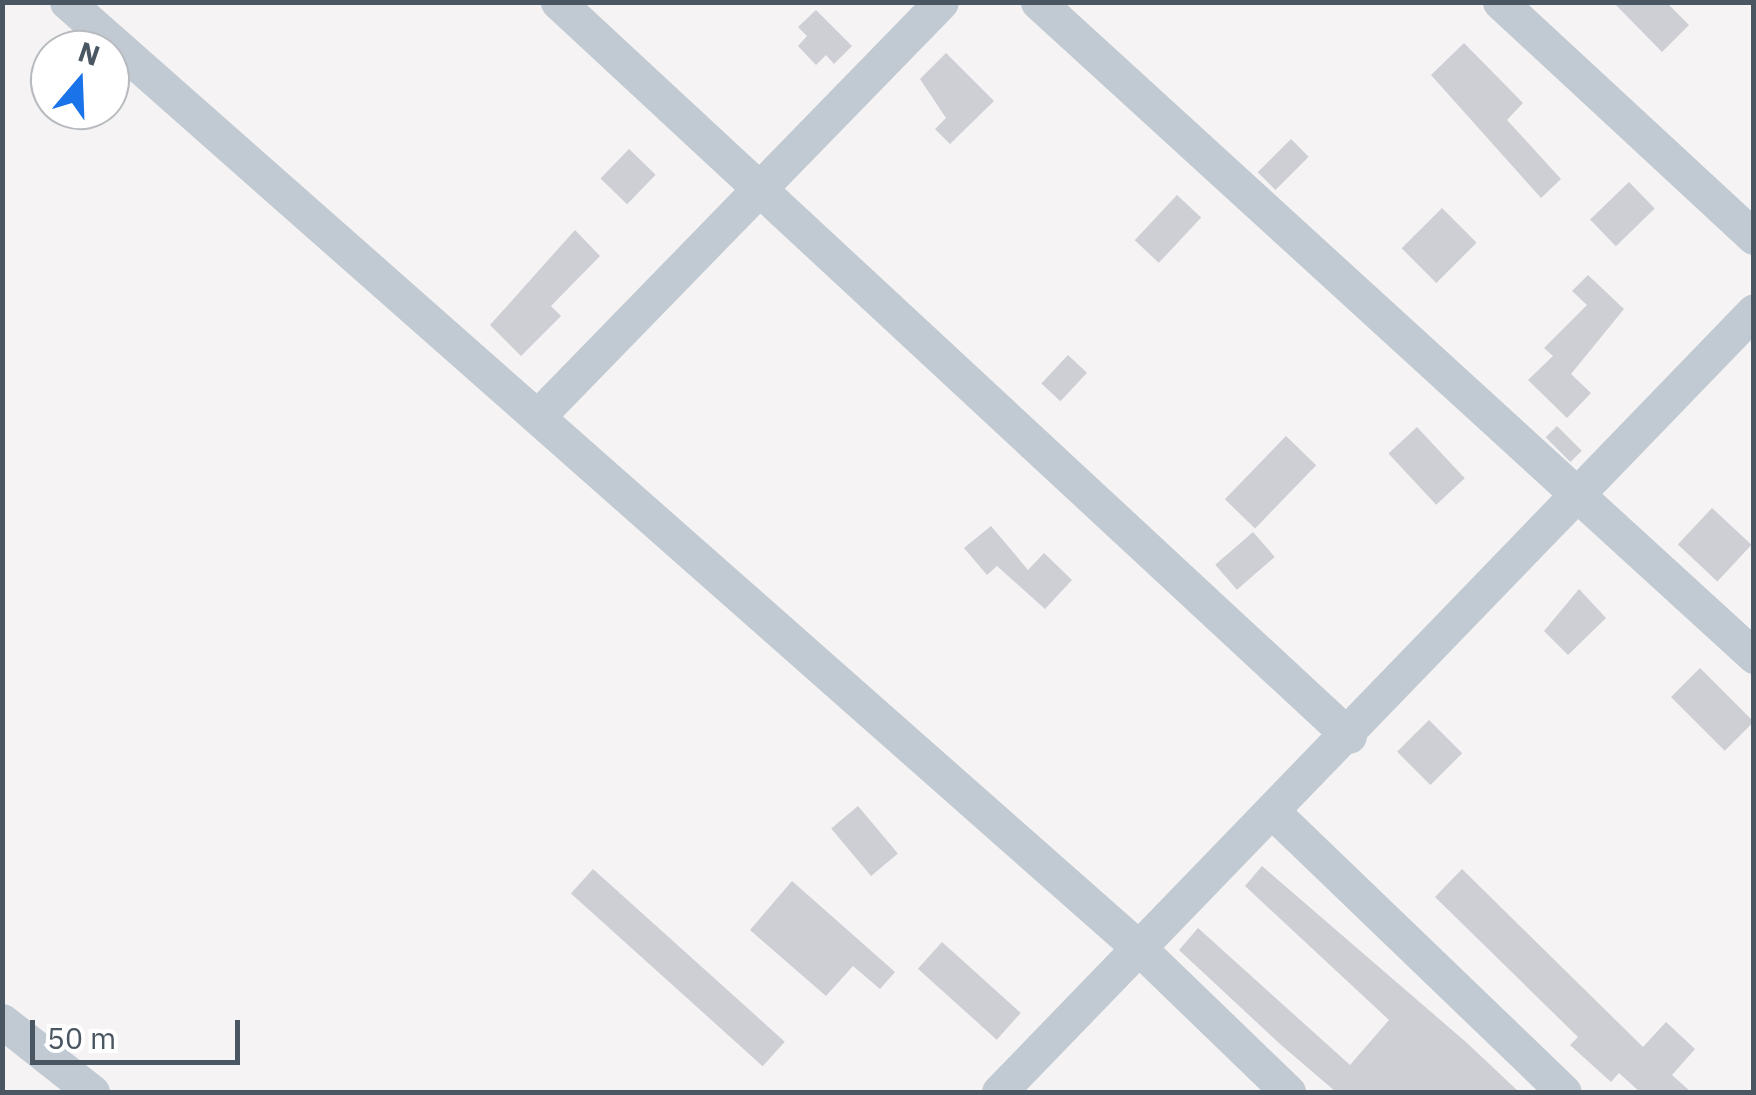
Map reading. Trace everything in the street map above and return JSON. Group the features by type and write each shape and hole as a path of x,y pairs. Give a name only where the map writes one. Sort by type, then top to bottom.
{"street":[{"path":"68,2 1140,950 1288,1092"},
{"path":"558,2 1349,736"},
{"path":"539,415 940,2"},
{"path":"1038,2 1754,656"},
{"path":"1500,2 1754,237"},
{"path":"999,1092 1349,736 1754,311"},
{"path":"1274,813 1564,1092"},
{"path":"2,1022 92,1092"}],"building":[{"path":"1613,2 1666,2 1689,25 1662,52"},
{"path":"816,10 852,46 834,64 826,55 816,65 798,46 807,36 798,27"},
{"path":"1464,43 1523,103 1507,120 1561,179 1541,198 1431,75"},
{"path":"946,53 994,101 950,144 935,129 946,118 920,79"},
{"path":"1291,139 1309,157 1275,190 1258,172"},
{"path":"629,149 656,175 627,204 601,178"},
{"path":"1629,182 1655,209 1616,246 1590,220"},
{"path":"1177,195 1201,218 1159,263 1135,240"},
{"path":"1442,208 1477,243 1436,283 1402,248"},
{"path":"575,230 600,256 551,306 561,316 521,356 490,325"},
{"path":"1588,275 1624,309 1571,374 1591,393 1567,418 1528,380 1553,356 1544,348 1587,305 1572,291"},
{"path":"1068,355 1087,373 1060,401 1041,384"},
{"path":"1557,426 1582,451 1570,462 1546,437"},
{"path":"1417,427 1465,478 1436,505 1388,454"},
{"path":"1286,436 1316,465 1255,528 1225,499"},
{"path":"1712,508 1751,545 1717,581 1678,545"},
{"path":"991,526 1028,570 1044,553 1072,580 1045,609 997,566 987,575 964,548"},
{"path":"1253,532 1275,557 1237,590 1215,565"},
{"path":"1579,589 1606,618 1568,655 1544,631"},
{"path":"1700,668 1754,722 1725,751 1671,697"},
{"path":"1429,720 1462,753 1430,785 1397,752"},
{"path":"858,806 898,853 871,876 831,828"},
{"path":"1262,866 1519,1092 1336,1092 1280,1044 1179,950 1198,928 1350,1065 1389,1020 1245,886"},
{"path":"593,869 785,1042 763,1066 571,894"},
{"path":"1462,869 1643,1047 1666,1022 1695,1049 1672,1075 1691,1092 1640,1092 1619,1073 1611,1082 1570,1045 1578,1037 1435,897"},
{"path":"792,881 895,972 880,989 853,966 826,996 750,930"},
{"path":"942,942 1021,1013 997,1040 918,969"}]}
